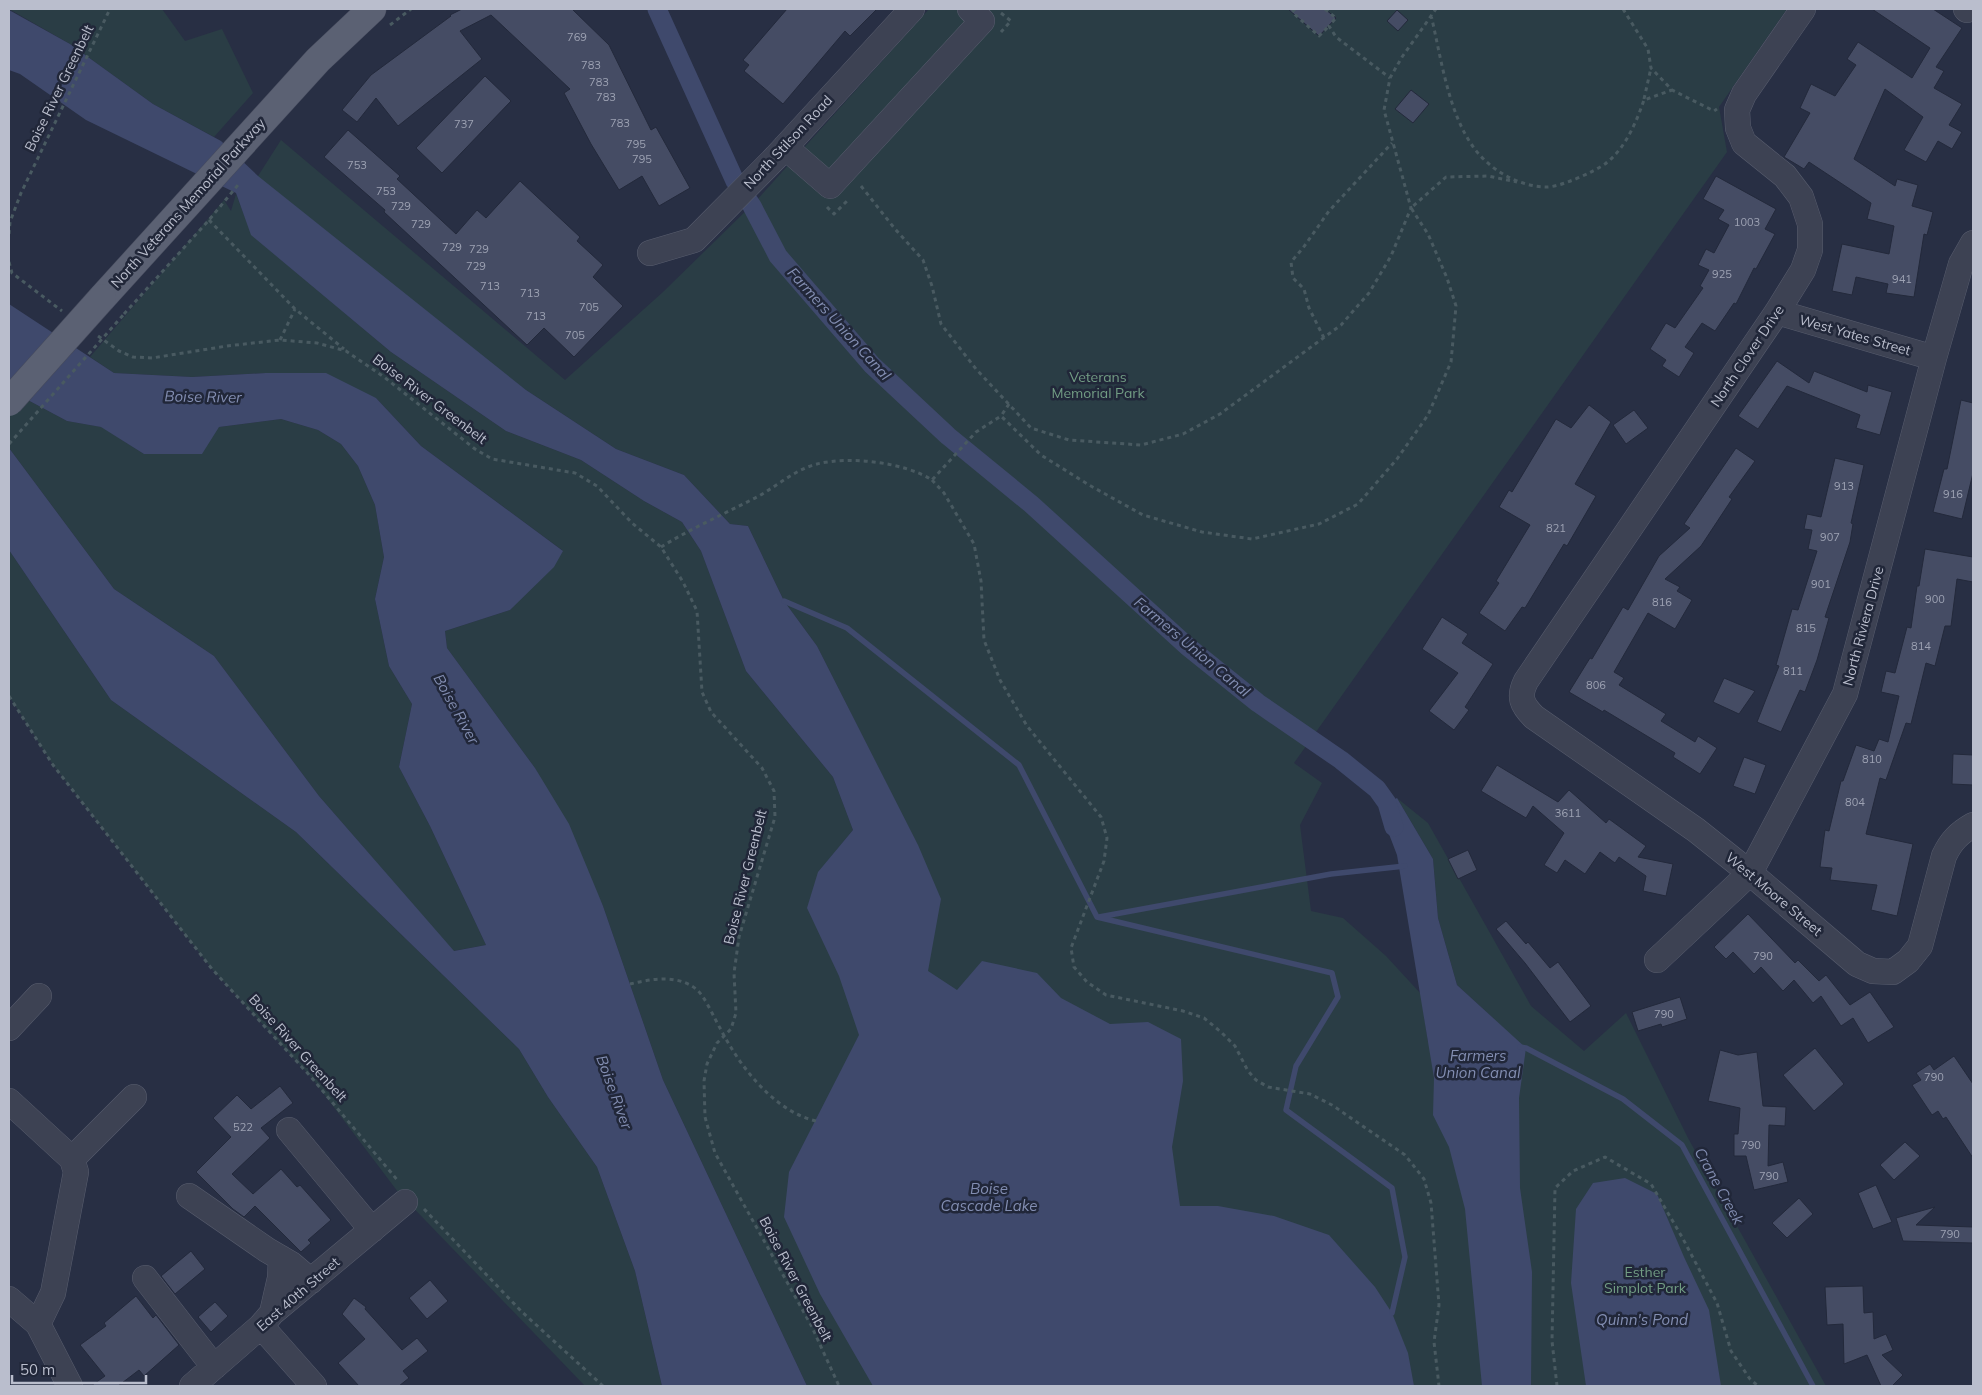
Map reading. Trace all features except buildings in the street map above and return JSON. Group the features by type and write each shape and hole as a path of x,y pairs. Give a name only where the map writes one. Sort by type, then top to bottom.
{"main road":[{"name":"North Veterans Memorial Parkway","path":"9,402 102,298 214,193 275,107 318,60 372,9"}],"street":[{"name":"North Stilson Road","path":"650,253 694,240 778,155 912,9"},
{"path":"778,155 830,186 982,21 970,9"},
{"name":"North Clover Drive","path":"1521,699 1521,690 1526,681 1803,270 1810,250 1810,224 1801,196 1785,176 1744,143 1738,128 1737,110 1744,94 1802,9"},
{"name":"North Riviera Drive","path":"1657,960 1750,873 1845,694 1934,358 1961,264 1973,243"},
{"name":"West Yates Street","path":"1776,312 1934,358"},
{"name":"West Moore Street","path":"1521,699 1524,708 1534,717 1696,830 1857,964 1873,971 1892,972 1908,962 1920,946 1944,856 1951,842 1961,832 1973,825"},
{"path":"9,1028 39,996"},
{"path":"72,1159 134,1097"},
{"path":"9,1102 72,1159 76,1172 52,1293 38,1324"},
{"path":"289,1130 372,1230"},
{"path":"189,1196 281,1258 311,1281"},
{"name":"East 40th Street","path":"192,1386 409,1198"},
{"path":"281,1258 280,1278 267,1320 314,1386"},
{"path":"145,1278 214,1367"},
{"path":"9,1299 38,1324 70,1386"}],"path":[{"name":"Boise River Greenbelt","path":"9,234 10,222 21,193 110,9"},
{"path":"1295,9 1292,12 1319,36 1336,18 1325,9"},
{"path":"1001,416 1042,455 1089,485 1143,515 1202,532 1252,539 1319,524 1358,504 1397,460 1428,415 1451,362 1456,306 1447,278 1428,234 1412,208 1384,110 1390,78 1436,9"},
{"path":"861,186 895,229 923,260 932,286 941,324 976,369 1031,428 1069,440 1141,445 1183,434 1220,414 1341,325 1369,293 1391,256 1412,208 1446,177 1488,176 1546,187 1571,180 1605,163 1627,139 1638,120 1651,68 1648,49 1624,9"},
{"path":"1431,15 1451,100 1459,120 1474,148 1492,167 1516,182"},
{"path":"1329,26 1336,37 1390,78"},
{"path":"1651,68 1672,90 1714,111 1744,94"},
{"path":"1644,100 1672,90"},
{"path":"1324,338 1309,308 1304,289 1293,278 1290,262 1303,248 1329,211 1392,143"},
{"path":"9,444 209,220 214,193"},
{"path":"209,220 295,309 346,351"},
{"path":"280,340 295,309"},
{"name":"Boise River Greenbelt","path":"119,351 133,356 152,358 280,340 317,343 346,351 384,377 475,449 492,459 576,473 597,486 632,523 661,547 683,582 697,611 702,692 711,712 762,768 774,791 775,817 739,937 734,973 736,1013 731,1029 711,1053 704,1081 705,1117 715,1154 811,1325 839,1386"},
{"path":"932,480 976,432 1001,416 1009,404"},
{"path":"661,547 680,535 760,496 800,471 817,464 856,461 893,464 921,473 932,480 944,493 974,544 981,581 984,640 1000,680 1027,726 1101,816 1107,838 1104,861 1071,948 1074,967 1087,982 1106,995 1183,1011 1204,1018 1235,1046 1248,1071 1256,1080 1268,1087 1310,1094 1332,1105 1405,1155 1424,1179 1431,1203 1439,1305 1434,1342 1439,1386"},
{"name":"Boise River Greenbelt","path":"9,696 53,765 212,969 311,1078 409,1198 521,1312 603,1386"},
{"path":"630,984 650,979 667,979 685,983 697,990 738,1059 762,1088 790,1110 806,1119 816,1121"},
{"path":"1557,1386 1552,1341 1555,1188 1574,1171 1605,1157 1651,1184 1717,1303 1731,1351 1750,1380 1758,1386"}],"green space":[{"path":"9,9 162,9 185,41 222,29 253,93 214,137 153,104 70,44"},
{"name":"Veterans Memorial Park","path":"929,9 1787,9 1719,107 1727,152 1294,763 1322,783 1300,825 1311,911 1343,918 1386,956 1421,994 1428,1042 1494,1019 1457,985 1438,918 1433,859 1397,798 1428,823 1531,1006 1584,1051 1626,1013 1688,1138 1826,1386 807,1386 663,1080 603,906 535,768 447,648 445,631 510,610 562,550 421,446 376,398 266,373 192,377 114,373 90,357 224,200 231,211 236,194 252,235 391,352 506,431 581,460 644,501 682,522 701,551 746,671 833,777 853,830 827,862 917,844 817,646 784,601 748,526 730,524 684,475 616,449 526,390 252,191 258,176 281,140 565,380 663,292 756,201"},
{"path":"9,390 67,421 102,427 144,454 219,427 281,419 318,430 341,444 358,466 375,505 384,557 375,599 389,666 412,704 399,767 430,826 486,945 453,951 319,796 214,656 114,589 9,448"},
{"path":"9,550 111,700 296,832 519,1049 548,1097 597,1167 635,1271 662,1386 585,1386 398,1192 311,1077 212,969 53,765 9,696"}],"water":[{"name":"Boise Cascade Lake","path":"9,10 70,44 153,104 221,141 258,176 526,390 616,449 684,475 730,524 748,526 784,601 817,646 918,845 941,899 928,971 957,990 982,961 1037,973 1061,998 1110,1024 1148,1022 1181,1039 1183,1081 1172,1147 1180,1206 1218,1206 1274,1216 1329,1235 1375,1287 1392,1313 1408,1353 1414,1386 873,1386 820,1294 784,1217 789,1172 859,1035 839,976 807,908 818,872 853,830 833,777 746,671 701,551 682,522 644,501 581,460 506,431 391,352 251,235 236,193 86,120 20,74 9,70"},
{"name":"Boise River","path":"9,304 114,373 192,377 266,373 326,373 376,398 421,446 563,551 554,567 510,610 445,631 447,648 535,768 569,824 603,906 663,1080 807,1386 662,1386 635,1271 597,1167 548,1097 519,1049 296,832 111,700 9,550 9,448 114,589 214,656 319,796 454,951 486,945 430,826 399,767 412,704 389,666 375,599 384,557 375,505 358,466 341,444 318,430 281,419 219,427 202,454 144,454 101,427 67,421 9,390"},
{"name":"Farmers Union Canal","path":"1397,798 1433,859 1438,918 1457,985 1526,1048 1519,1098 1520,1188 1532,1272 1531,1386 1482,1386 1465,1209 1449,1147 1433,1115 1434,1078 1397,855 1379,808"},
{"name":"Quinn's Pond","path":"1625,1178 1657,1194 1709,1310 1721,1386 1586,1386 1571,1283 1576,1209 1593,1183"}],"waterway":[{"name":"Farmers Union Canal","path":"657,9 735,181 752,206 778,256 872,365 948,436 1031,504 1187,646 1258,703 1341,760 1377,789 1387,803 1394,827"},
{"path":"784,601 847,628 1019,765 1097,917 1332,973 1338,997 1296,1066 1286,1110 1392,1188 1405,1257 1392,1313"},
{"path":"1099,917 1331,874 1405,866"},
{"name":"Crane Creek","path":"1520,1047 1526,1048 1623,1099 1682,1145 1813,1386"}],"park label":[{"name":"Esther Simplot Park","path":"1645,1280"}]}
